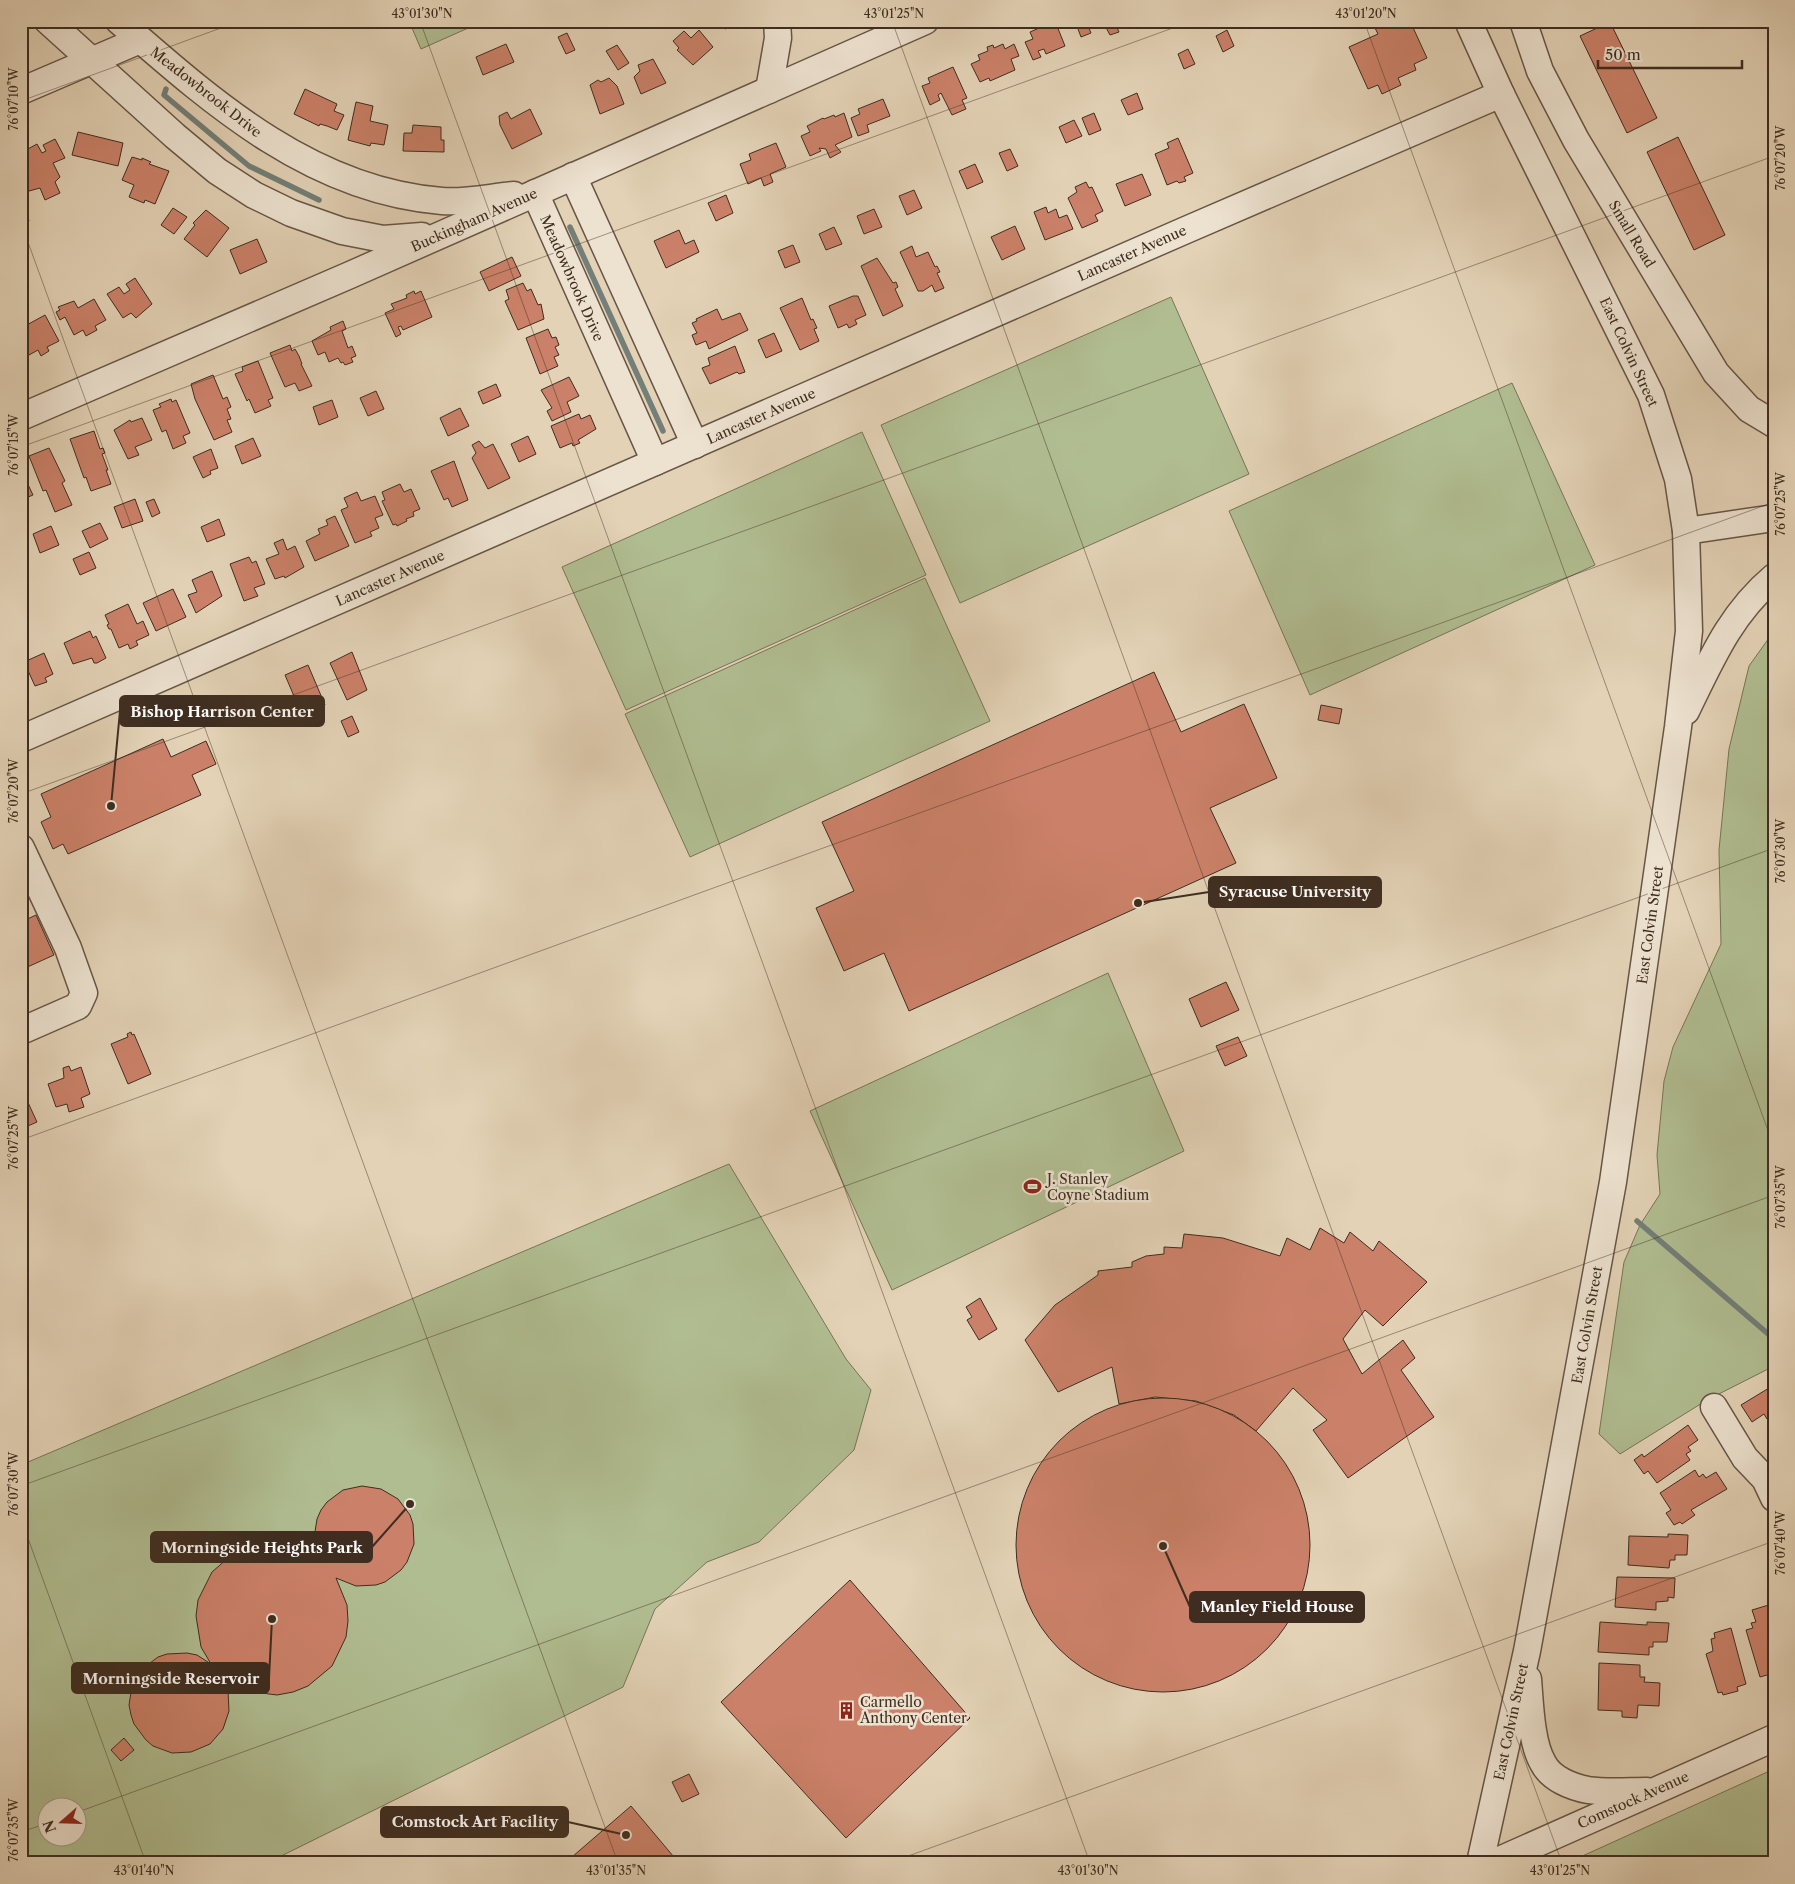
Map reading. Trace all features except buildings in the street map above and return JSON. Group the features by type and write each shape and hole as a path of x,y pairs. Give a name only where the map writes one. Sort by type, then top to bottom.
{"street":[{"path":"48,21 210,165 254,195 336,229 383,239 408,238 452,230"},
{"name":"Meadowbrook Drive","path":"118,21 231,114 285,151 326,172 387,191 443,201 534,193 655,462"},
{"path":"769,90 778,38 777,21"},
{"name":"Buckingham Avenue","path":"21,417 452,230 925,21"},
{"name":"East Colvin Street","path":"1468,21 1501,94 1651,395 1678,480 1686,531 1689,631 1678,727 1613,1182 1527,1651 1480,1863"},
{"name":"Small Road","path":"1523,21 1540,71 1576,140 1716,373 1748,409 1774,424"},
{"path":"21,92 140,40"},
{"name":"Lancaster Avenue","path":"21,739 1501,94"},
{"path":"574,176 695,445"},
{"path":"1686,531 1774,518"},
{"path":"1678,727 1724,634 1752,595 1774,576"},
{"path":"21,848 68,948 84,993 78,1006 21,1031"},
{"path":"1714,1408 1745,1458 1765,1479 1774,1498"},
{"path":"1527,1651 1530,1700 1536,1743 1543,1764 1564,1783 1590,1790 1655,1791"},
{"name":"Comstock Avenue","path":"1493,1863 1774,1738"}],"green space":[{"path":"409,21 484,21 421,49"},
{"path":"1171,297 1249,474 960,603 881,425"},
{"path":"1512,383 1595,565 1310,695 1229,511"},
{"path":"862,432 926,575 626,710 562,567"},
{"path":"925,578 990,721 690,857 625,714"},
{"path":"1774,631 1774,1366 1707,1400 1620,1454 1599,1434 1624,1262 1640,1225 1660,1194 1657,1155 1664,1081 1673,1047 1721,944 1719,850 1729,749 1749,666"},
{"path":"1108,973 1184,1151 892,1290 810,1111"},
{"path":"729,1164 846,1359 871,1390 854,1450 759,1542 707,1562 655,1609 623,1687 267,1863 21,1863 21,1465"},
{"path":"1774,1769 1774,1863 1567,1863"}],"waterway":[{"path":"166,89 164,95 249,166 319,200"},
{"path":"570,227 663,431"},
{"path":"1637,1221 1774,1339"}],"place":[{"name":"Bishop Harrison Center","path":"111,806"},
{"name":"Syracuse University","path":"1138,903"},
{"name":"J. Stanley Coyne Stadium","path":"1033,1187"},
{"name":"Morningside Heights Park","path":"410,1504"},
{"name":"Manley Field House","path":"1163,1546"},
{"name":"Morningside Reservoir","path":"272,1619"},
{"name":"Carmello Anthony Center","path":"846,1710"},
{"name":"Comstock Art Facility","path":"626,1835"}]}
